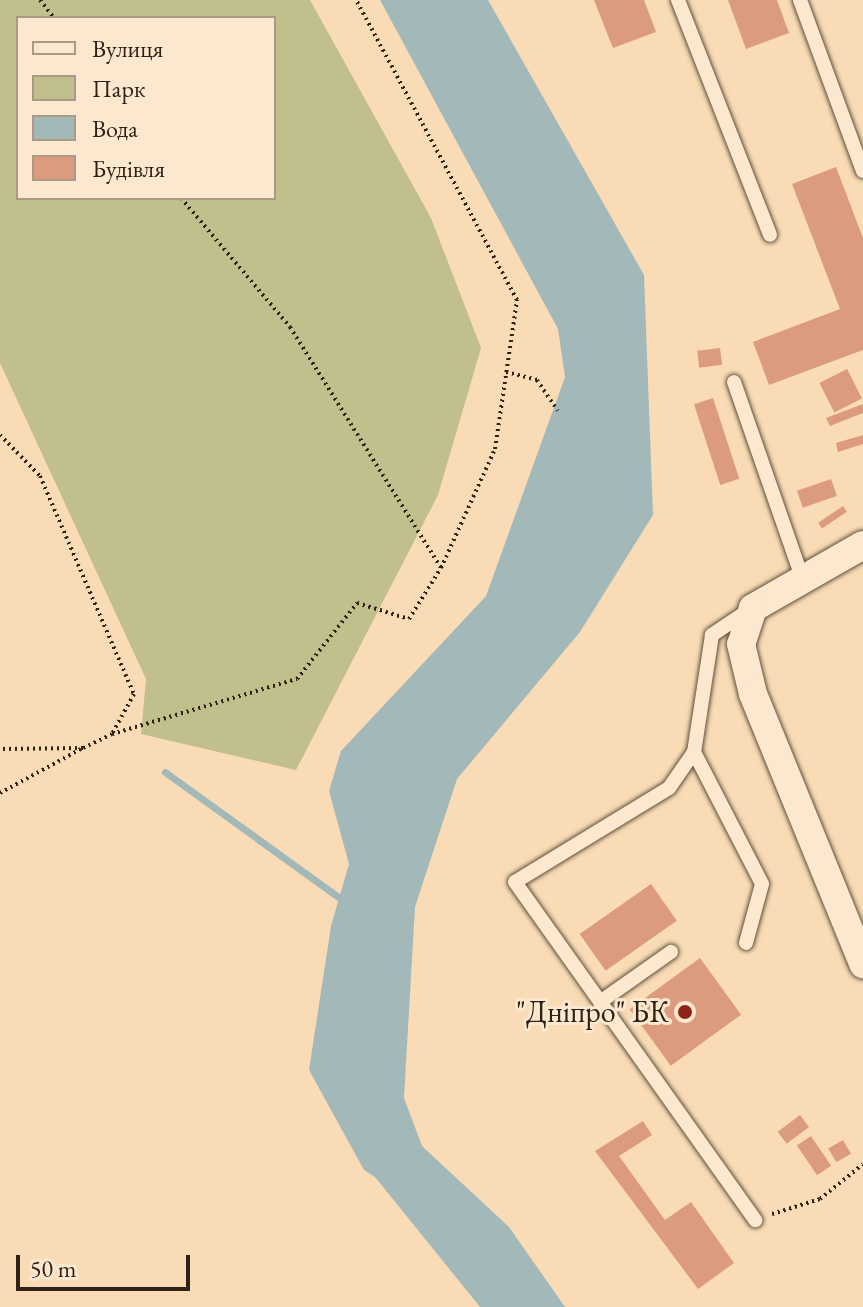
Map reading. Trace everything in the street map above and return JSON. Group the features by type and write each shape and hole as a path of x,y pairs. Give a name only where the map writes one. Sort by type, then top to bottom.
{"street":[{"path":"863,545 802,577 753,608 741,644 753,694 863,964"}],"lane":[{"path":"678,0 770,235"},
{"path":"800,0 863,171"},
{"path":"734,382 802,577"},
{"path":"753,608 712,635 694,752 669,788 515,882 755,1220"},
{"path":"694,752 762,884 746,943"},
{"path":"600,1002 671,952"}],"path":[{"path":"40,0 52,16"},
{"path":"0,793 112,734 297,679 357,603 409,619 441,568 495,449 517,300 356,0"},
{"path":"183,200 290,327 441,568"},
{"path":"506,372 537,380 558,411"},
{"path":"0,435 40,476 134,694 112,734"},
{"path":"0,749 83,748"},
{"path":"755,1220 820,1199 863,1164"}],"green space":[{"path":"0,0 310,0 431,218 481,348 438,495 296,770 141,734 146,679 0,363"}],"water":[{"path":"380,0 488,0 644,275 653,515 580,632 457,779 415,907 404,1098 422,1146 509,1227 565,1307 480,1307 375,1177 364,1170 309,1070 331,926 349,864 329,791 341,751 486,596 565,377 558,329"}],"building":[{"path":"594,0 644,0 656,32 613,48"},
{"path":"728,0 777,0 789,33 746,49"},
{"path":"836,167 863,238 863,350 769,385 753,342 840,309 792,184"},
{"path":"720,348 722,365 699,368 697,351"},
{"path":"847,369 862,398 834,412 819,383"},
{"path":"713,398 739,479 720,485 694,404"},
{"path":"863,404 863,413 830,426 826,418"},
{"path":"863,435 863,444 838,452 836,443"},
{"path":"831,479 837,496 803,508 797,491"},
{"path":"843,506 847,512 822,529 818,523"},
{"path":"651,884 677,921 606,971 580,934"},
{"name":"\"Дніпро\" БК","path":"700,958 741,1015 671,1066 630,1009"},
{"path":"800,1115 809,1127 787,1144 778,1132"},
{"path":"643,1121 652,1135 619,1156 665,1220 691,1202 734,1263 698,1289 595,1151"},
{"path":"811,1136 831,1166 817,1175 797,1146"},
{"path":"843,1140 851,1154 836,1162 828,1148"}],"waterway":[{"path":"165,772 345,902"}],"place":[{"name":"\"Дніпро\" БК","path":"685,1012"}]}
